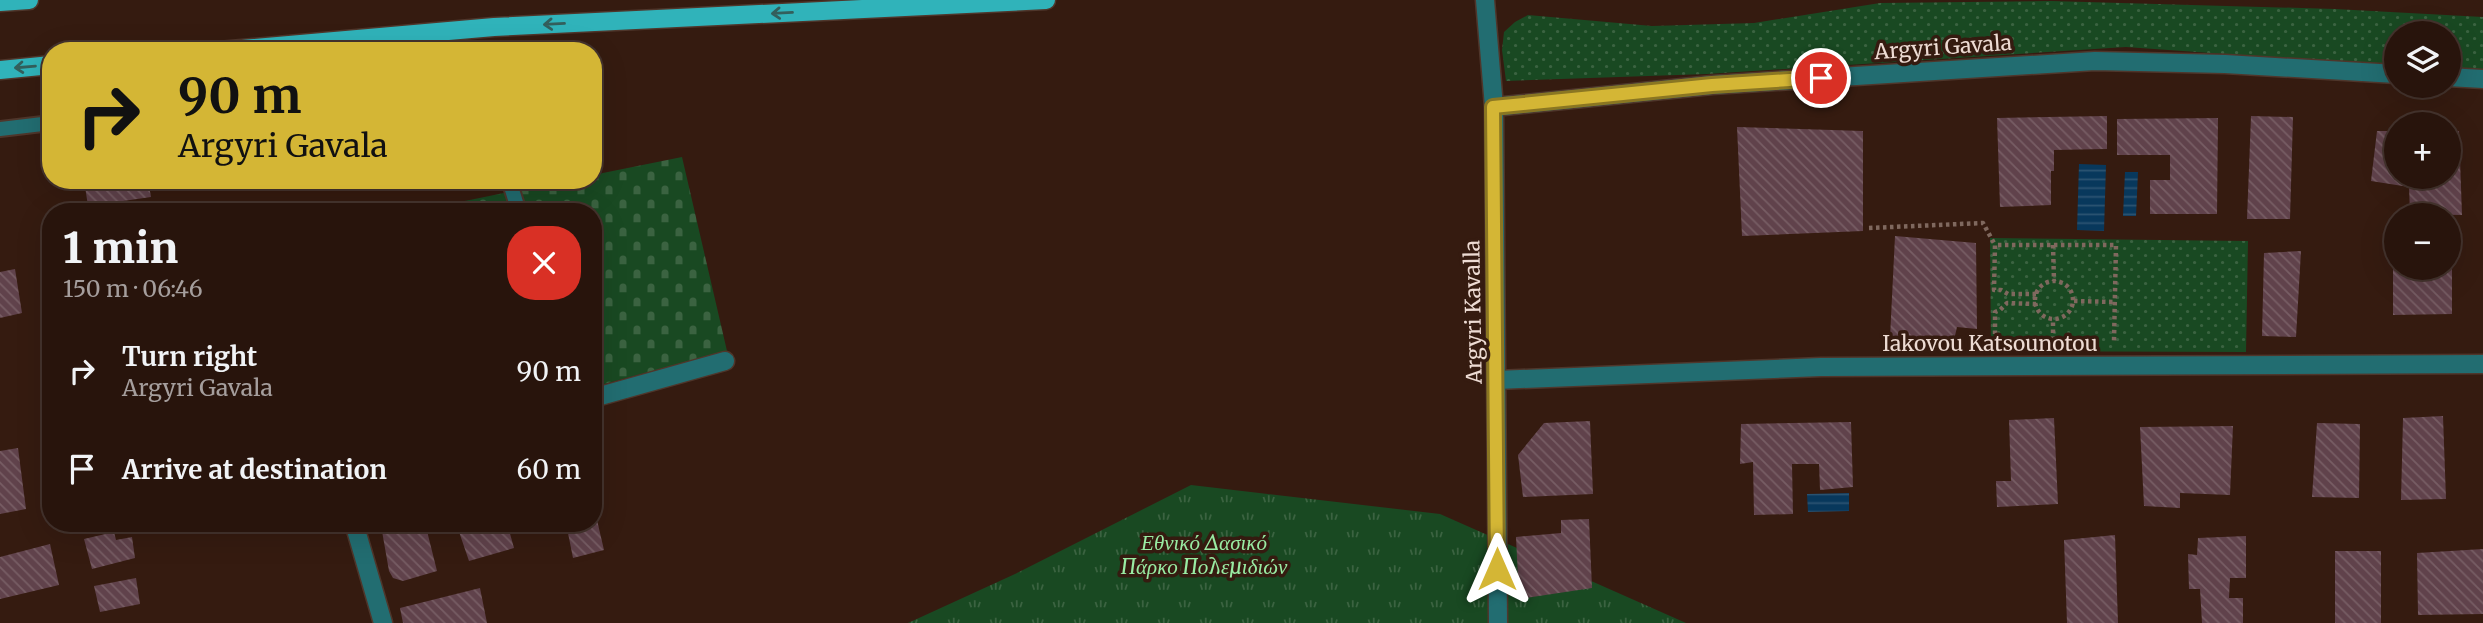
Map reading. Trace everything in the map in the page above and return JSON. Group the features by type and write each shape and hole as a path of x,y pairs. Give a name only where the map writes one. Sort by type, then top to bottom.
{"main road":[{"path":"0,2 29,0"},
{"path":"322,42 494,27 1046,0"},
{"path":"0,70 42,66"}],"street":[{"name":"Argyri Kavalla","path":"1485,0 1493,107 1497,623"},
{"name":"Argyri Gavala","path":"1493,107 1712,85 2095,61 2225,64 2384,73"},
{"path":"2461,78 2483,79"},
{"path":"602,395 725,360"},
{"name":"Iakovou Katsounotou","path":"1497,380 1821,367 2483,365"},
{"path":"357,532 383,623"}],"lane":[{"path":"0,129 42,124"}],"path":[{"path":"1869,228 1983,223 1995,245 1994,289 2008,293 2036,294"},
{"path":"1995,245 2116,246 2114,347"},
{"path":"2053,245 2054,281"},
{"path":"2054,281 2060,282 2070,289 2074,301 2069,313 2057,320 2043,317 2036,304 2036,294 2041,286 2054,281"},
{"path":"1995,346 1995,312 2007,303 2008,293"},
{"path":"2074,301 2115,302"},
{"path":"2007,303 2036,304"},
{"path":"2053,319 2053,345"}],"green space":[{"path":"2051,1 2335,9 2483,17 2483,70 2461,69 2461,21 2384,21 2384,65 2126,47 1707,74 1506,81 1502,50 1504,32 1528,15 1652,26 1754,23 1880,3"},
{"path":"682,157 727,351 602,385 602,203 455,203 524,189 602,189 602,173"},
{"path":"1990,238 2248,241 2246,352 1991,351"},
{"name":"Εθνικό Δασικό Πάρκο Πολεμιδιών","path":"1191,485 1440,514 1686,623 908,623 1015,574"}],"water":[{"path":"2079,164 2106,165 2104,231 2077,230"},
{"path":"2125,172 2138,172 2136,216 2123,216"},
{"path":"1849,493 1849,511 1808,512 1807,494"}],"building":[{"path":"2107,116 2107,149 2054,150 2051,205 2000,207 1997,118"},
{"path":"2251,116 2293,117 2290,219 2247,219"},
{"path":"2218,118 2217,214 2150,214 2150,180 2170,180 2170,155 2117,155 2117,119"},
{"path":"1737,127 1863,131 1863,231 1742,236"},
{"path":"2377,131 2384,131 2384,183 2371,181"},
{"path":"2461,187 2462,215 2461,203 2410,203 2409,189"},
{"path":"85,189 150,189 151,197 109,203 88,203"},
{"path":"1895,236 1976,243 1977,329 1957,327 1954,340 1890,338"},
{"path":"2301,251 2296,337 2262,336 2264,253"},
{"path":"15,269 22,313 0,318 0,272"},
{"path":"2393,280 2452,280 2452,314 2393,315"},
{"path":"2443,416 2446,499 2401,500 2403,418"},
{"path":"2054,418 2058,504 1997,507 1996,481 2011,481 2009,420"},
{"path":"1590,421 1593,494 1523,497 1518,455 1544,423"},
{"path":"1851,422 1853,487 1820,490 1819,464 1792,464 1793,514 1754,515 1753,462 1740,464 1741,424"},
{"path":"2317,423 2360,424 2359,498 2312,497"},
{"path":"2233,426 2230,495 2180,493 2180,508 2144,506 2140,427"},
{"path":"18,448 26,509 0,514 0,451"},
{"path":"1589,519 1592,588 1519,599 1516,537 1561,533 1561,520"},
{"path":"114,532 116,540 132,537 135,558 92,569 84,539"},
{"path":"382,532 427,532 437,571 403,581 393,578 389,571"},
{"path":"459,532 510,532 514,548 469,561"},
{"path":"568,532 600,532 604,550 573,558"},
{"path":"2115,535 2118,623 2067,623 2064,540"},
{"path":"2246,536 2246,578 2230,578 2229,598 2243,598 2243,623 2202,623 2200,589 2189,589 2188,554 2197,555 2198,538"},
{"path":"50,544 59,585 0,599 0,557"},
{"path":"2483,549 2483,614 2418,615 2417,553"},
{"path":"2335,551 2381,551 2381,623 2335,623"},
{"path":"136,578 140,604 100,612 94,586"},
{"path":"480,588 487,623 403,623 400,608"}],"route":[{"path":"1497,569 1493,107 1712,85 1821,78"}]}
